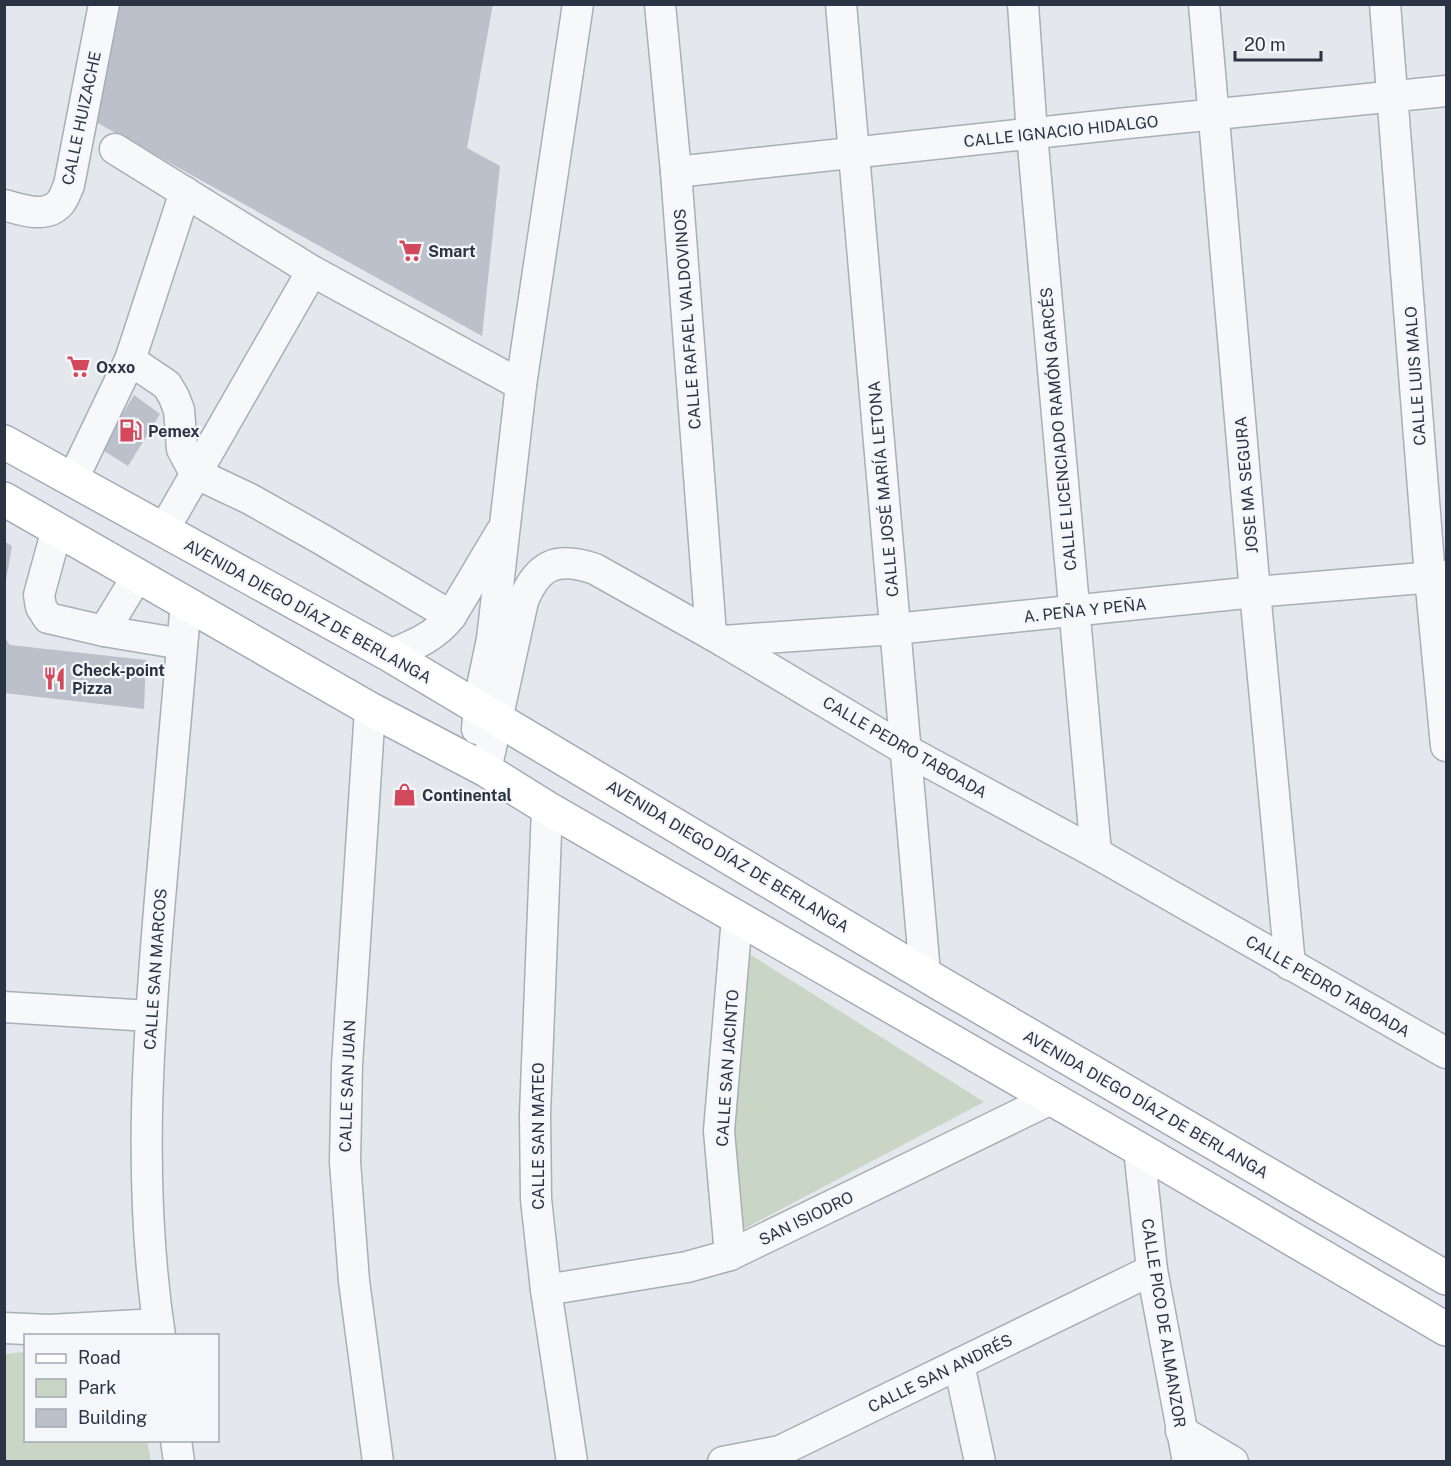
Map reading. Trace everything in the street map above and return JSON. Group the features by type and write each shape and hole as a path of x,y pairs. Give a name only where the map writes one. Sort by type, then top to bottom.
{"main road":[{"name":"AVENIDA DIEGO DÍAZ DE BERLANGA","path":"4,442 390,655 925,974 1446,1278"},
{"path":"4,499 370,709 479,766 547,808 1139,1149 1446,1329"}],"street":[{"name":"CALLE HUIZACHE","path":"4,205 34,213 51,210 62,202 69,185 104,4"},
{"path":"502,644 504,526 520,385 578,4"},
{"name":"CALLE RAFAEL VALDOVINOS","path":"660,4 717,637"},
{"name":"CALLE JOSÉ MARÍA LETONA","path":"841,4 925,974"},
{"name":"CALLE LICENCIADO RAMÓN GARCÉS","path":"1023,4 1032,134 1096,853"},
{"name":"JOSE MA SEGURA","path":"1204,4 1290,964"},
{"name":"CALLE LUIS MALO","path":"1385,4 1438,577 1446,747"},
{"name":"CALLE IGNACIO HIDALGO","path":"676,172 1446,91"},
{"path":"115,149 312,271 520,385"},
{"path":"72,481 130,360 185,192"},
{"path":"163,531 312,271"},
{"path":"130,360 167,385 174,397 179,410 182,449 195,473 250,499 311,533 451,616"},
{"path":"390,655 428,638 442,628 504,526"},
{"path":"57,529 39,595 41,607 48,618 104,631 182,644"},
{"name":"CALLE PEDRO TABOADA","path":"479,766 502,644 531,580 548,567 566,562 580,564 595,569 717,637 906,750 1096,853 1446,1053"},
{"path":"104,631 138,575"},
{"name":"A. PEÑA Y PEÑA","path":"717,637 895,629 1255,592 1438,577"},
{"name":"CALLE SAN MARCOS","path":"159,1330 147,1220 145,1140 150,1016 186,602"},
{"name":"CALLE SAN JUAN","path":"370,709 347,1065 345,1162 354,1281 378,1461"},
{"name":"CALLE SAN MATEO","path":"547,808 536,1115 536,1199 546,1290 572,1461"},
{"name":"CALLE SAN JACINTO","path":"730,1255 719,1131 737,917"},
{"path":"4,1007 150,1016"},
{"name":"SAN ISIODRO","path":"546,1290 687,1267 730,1255 1051,1099"},
{"name":"CALLE PICO DE ALMANZOR","path":"1139,1149 1152,1270 1188,1461"},
{"name":"CALLE SAN ANDRÉS","path":"723,1461 781,1456 959,1364 1152,1270"},
{"path":"4,1328 159,1330"},
{"path":"959,1364 980,1461"},
{"path":"1181,1431 1233,1461"},
{"path":"176,1442 179,1461"}],"green space":[{"path":"740,948 984,1102 740,1231 725,1152"},
{"path":"24,1352 24,1442 147,1442 151,1461 5,1461 5,1354"}],"building":[{"name":"Smart","path":"119,4 493,4 467,148 500,166 482,336 94,121"},
{"name":"Pemex","path":"134,395 160,414 128,466 101,449"},
{"path":"4,541 12,546 6,581 4,581"},
{"path":"4,637 10,645 146,660 144,709 4,693"}],"place":[{"name":"Smart","path":"410,251"},
{"name":"Oxxo","path":"78,367"},
{"name":"Pemex","path":"130,431"},
{"name":"Check-point Pizza","path":"54,679"},
{"name":"Continental","path":"404,795"}]}
